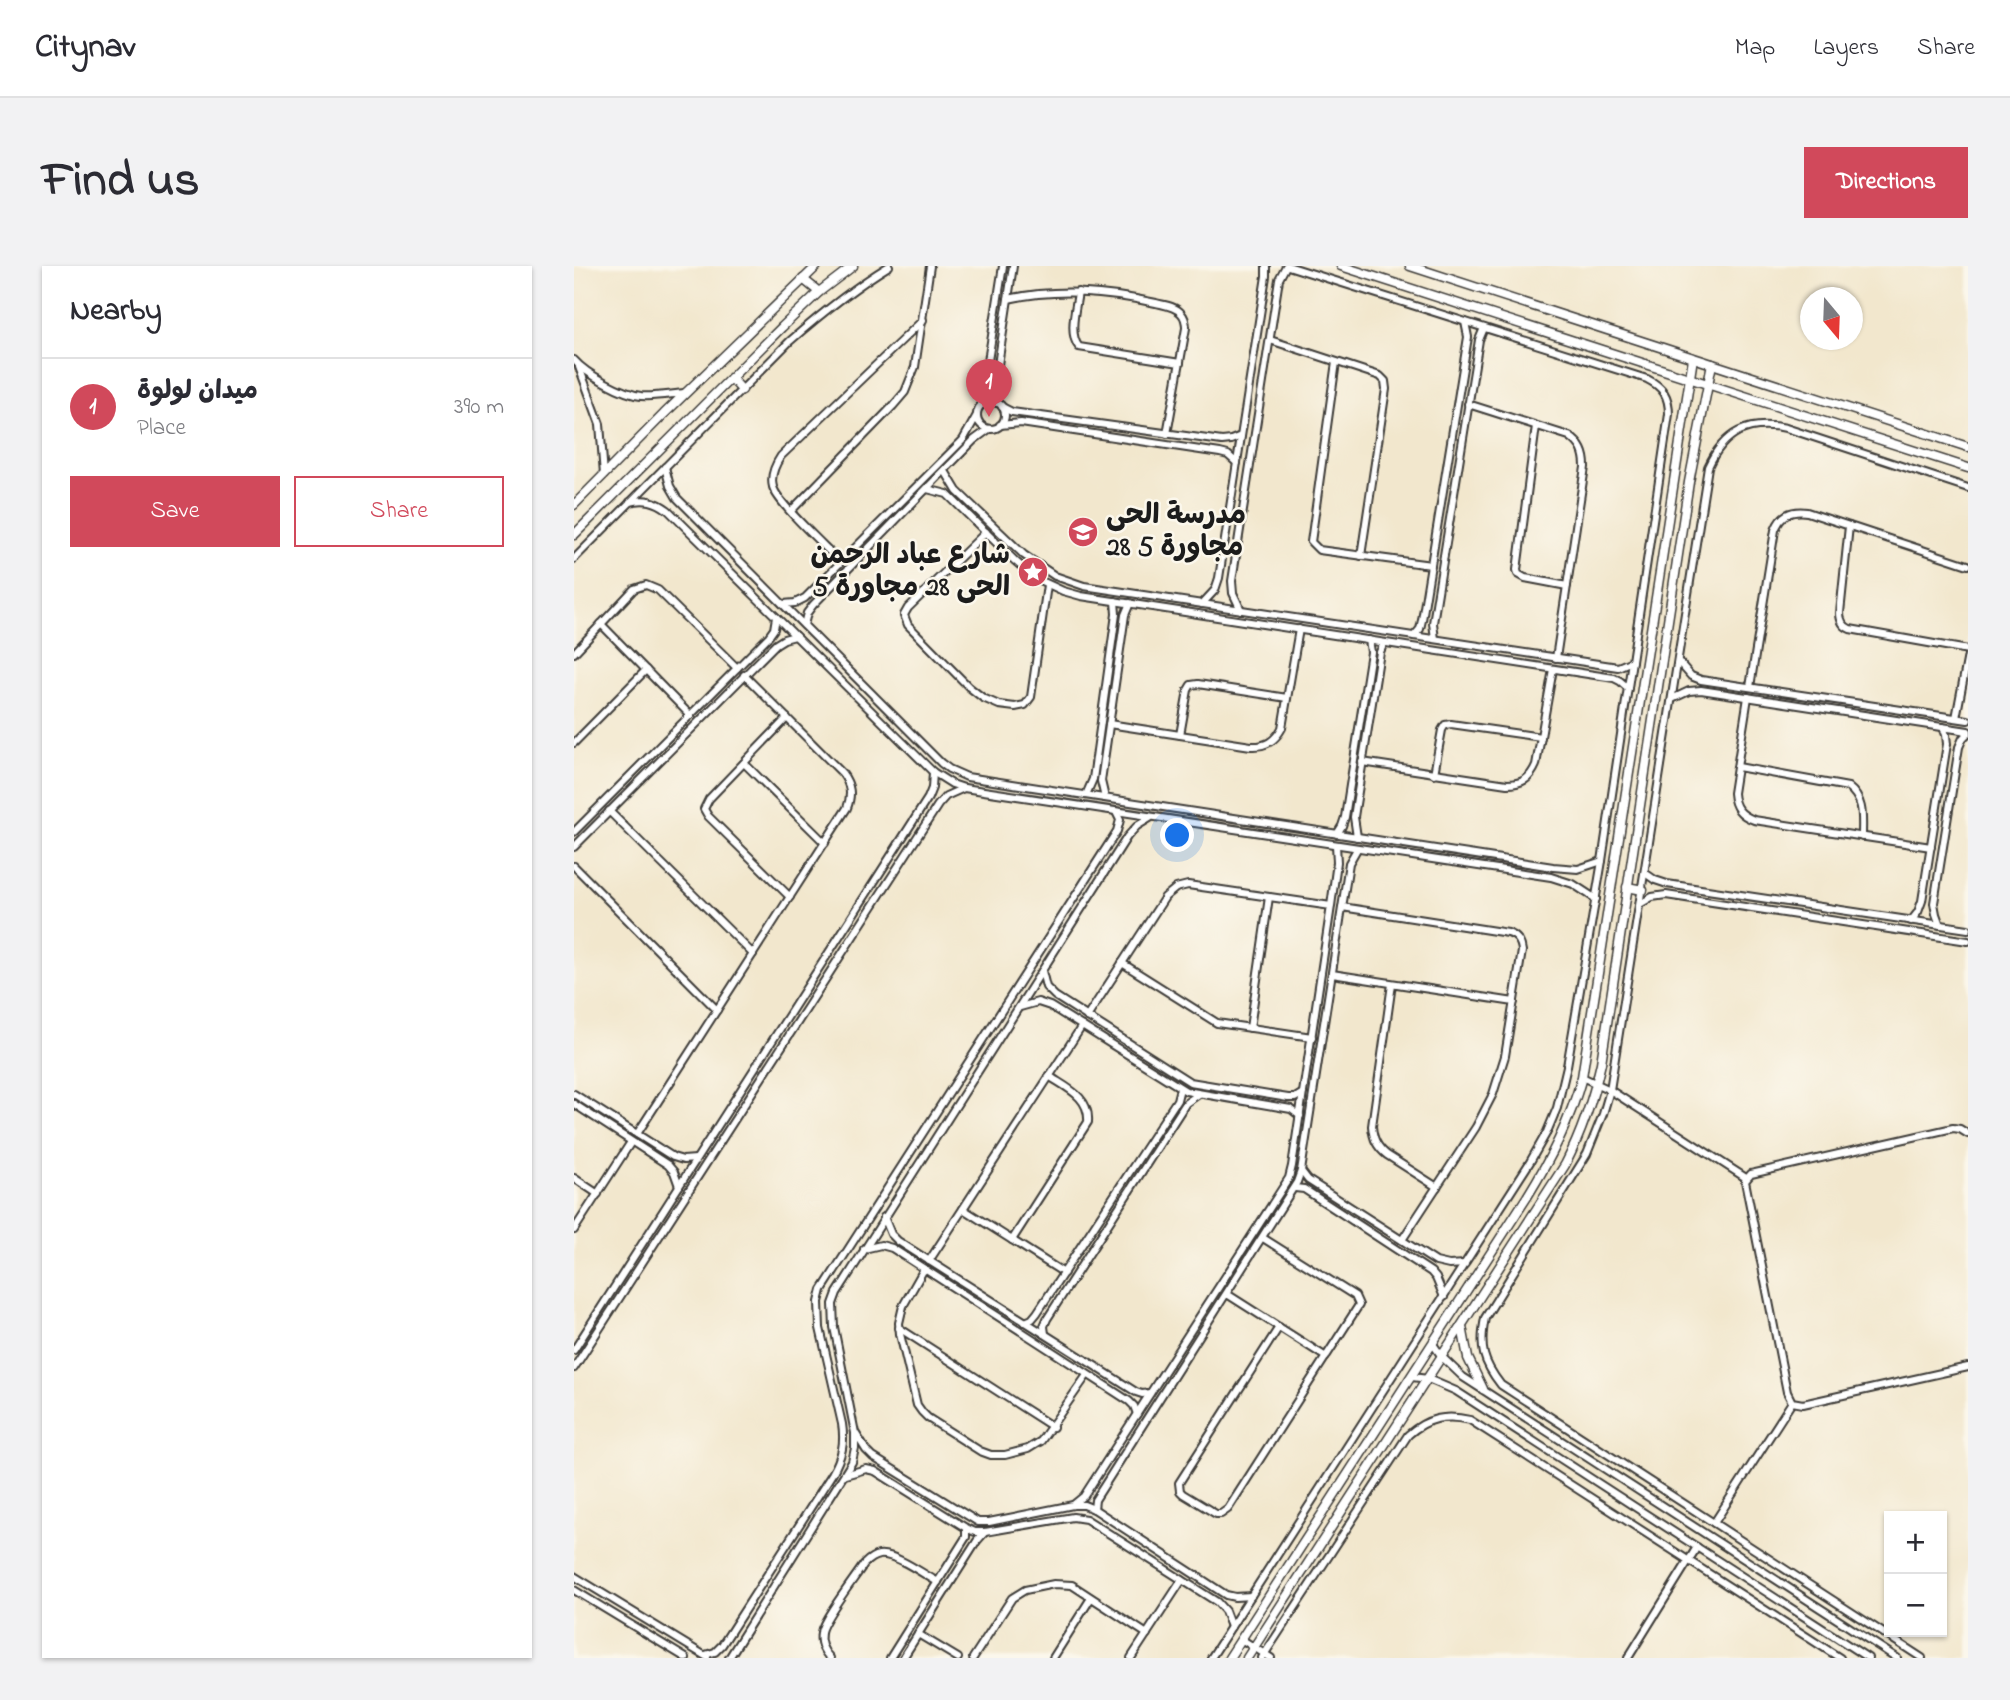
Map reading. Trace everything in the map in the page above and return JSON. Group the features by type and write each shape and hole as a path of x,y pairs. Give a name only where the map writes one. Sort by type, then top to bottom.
{"street":[{"path":"574,505 817,266"},
{"path":"574,535 819,292 853,266"},
{"path":"574,559 790,341 862,282 889,266"},
{"path":"791,511 905,392 915,367 930,266"},
{"path":"783,604 800,601 963,440 977,415 985,390 1003,266"},
{"path":"1000,425 1004,415 999,405 996,378 1013,266"},
{"path":"1202,604 1215,590 1219,578 1266,266"},
{"path":"1211,1658 1538,1149 1557,1108 1564,1082 1602,861 1669,414 1665,392 1647,379 1287,266 1279,279 1232,581 1233,593 1241,610"},
{"path":"1341,266 1968,468"},
{"path":"1410,266 1968,447"},
{"path":"803,279 819,292"},
{"path":"1008,299 1031,294 1078,292 1140,300 1177,309 1186,322 1167,433"},
{"path":"1078,292 1073,335 1079,347 1180,363"},
{"path":"840,562 778,498 772,481 776,463 923,320"},
{"path":"1415,636 1422,625 1468,337 1465,322"},
{"path":"1435,639 1433,623 1479,340 1484,328"},
{"path":"1270,340 1380,376 1386,385 1361,556"},
{"path":"1229,1658 1548,1163 1568,1121 1582,1077 1693,358"},
{"path":"576,362 604,382 638,395 685,393"},
{"path":"576,362 600,424 604,475"},
{"path":"1336,362 1310,538 1312,546 1319,550 1431,565"},
{"path":"1247,1658 1565,1164 1583,1125 1596,1084 1689,482 1713,364"},
{"path":"731,378 742,390"},
{"path":"981,405 989,402 1012,412 1222,441 1241,436"},
{"path":"1468,404 1569,436 1584,453 1585,467 1556,658"},
{"path":"977,415 979,423 989,429"},
{"path":"804,625 813,605 974,440 989,429 1021,423 1220,453 1228,455 1237,463"},
{"path":"1922,1658 1502,1385 1490,1371 1483,1354 1481,1336 1485,1318 1587,1154 1604,1114 1643,890 1708,467 1714,453 1725,440 1738,431 1770,425 1968,488"},
{"path":"1536,426 1517,570 1518,574 1525,578 1567,586"},
{"path":"665,467 670,486 677,498 941,763 967,777 1569,869 1602,861"},
{"path":"945,471 957,491 1035,565 1055,576 1084,586 1618,667 1632,661"},
{"path":"1673,481 1681,479 1689,482"},
{"path":"927,489 947,494 1025,570 1063,592 1614,678 1628,688"},
{"path":"630,502 645,500 659,503 933,772 952,784 1116,812 1550,877 1573,884 1596,899"},
{"path":"1750,687 1775,530 1779,521 1787,514 1807,512 1968,565"},
{"path":"1849,526 1840,613 1842,623 1850,629 1968,652 1956,718"},
{"path":"986,532 904,615 905,622 983,698 999,705 1015,707 1029,702 1047,585"},
{"path":"574,653 634,589 646,585 652,586 737,668"},
{"path":"1086,795 1093,779 1116,614 1115,601"},
{"path":"1105,798 1101,781 1129,603"},
{"path":"574,832 769,636 774,629 776,617"},
{"path":"601,624 690,715"},
{"path":"1109,724 1251,746 1266,744 1273,740 1282,728 1299,629"},
{"path":"769,636 776,643"},
{"path":"574,847 776,643 795,636"},
{"path":"1337,834 1345,817 1371,652 1369,640"},
{"path":"1357,837 1354,817 1380,652 1384,643"},
{"path":"1678,661 1696,678 1968,720"},
{"path":"1362,762 1507,784 1521,782 1532,774 1536,765 1553,669"},
{"path":"574,743 646,670"},
{"path":"637,1134 851,799 848,780 842,773 744,675"},
{"path":"1180,735 1188,690 1195,684 1287,698"},
{"path":"1672,699 1695,690 1968,732 1959,747 1934,903 1940,925"},
{"path":"1748,697 1734,800 1741,813 1746,817 1931,847"},
{"path":"887,727 896,717"},
{"path":"787,718 706,802 704,810 790,897"},
{"path":"1434,774 1445,725 1541,737"},
{"path":"1911,920 1921,907 1931,847 1947,744 1943,727"},
{"path":"744,763 825,843"},
{"path":"1738,767 1848,787 1856,793 1861,802 1863,837"},
{"path":"574,1350 928,798 933,772"},
{"path":"574,1368 938,805 946,796 964,788"},
{"path":"610,811 753,954"},
{"path":"574,1576 707,1657 722,1645 839,1462 843,1450 844,1437 818,1315 818,1302 828,1278 1117,831 1120,820 1116,812"},
{"path":"729,1658 852,1462 855,1433 834,1327 833,1304 842,1283 1127,837 1137,826 1152,817"},
{"path":"1267,835 1268,823"},
{"path":"1073,1505 1084,1496 1289,1178 1331,906 1336,845"},
{"path":"1094,1509 1095,1500 1295,1188 1301,1171 1350,858 1357,849"},
{"path":"574,866 717,1010"},
{"path":"1336,869 1348,870"},
{"path":"1645,873 1667,884 1968,929"},
{"path":"1087,1017 1165,897 1176,888 1188,885 1331,906"},
{"path":"1627,887 1643,890"},
{"path":"1640,904 1652,897 1666,895 1968,941"},
{"path":"1250,1028 1269,897"},
{"path":"1342,907 1514,935 1521,945 1505,1056 1493,1094 1484,1113 1402,1240"},
{"path":"1122,963 1213,1021 1312,1037"},
{"path":"1042,970 1043,981 1049,992 1194,1084 1288,1098 1295,1098 1303,1093"},
{"path":"1332,974 1514,1002"},
{"path":"1392,984 1372,1134 1380,1150 1437,1187"},
{"path":"1018,1008 1032,1003 1044,1003 1180,1088 1199,1094 1288,1108 1300,1116"},
{"path":"789,1016 798,1022"},
{"path":"929,1261 1082,1026"},
{"path":"1012,1240 1088,1122 1088,1110 1082,1099 1049,1076"},
{"path":"1582,1077 1610,1090 1746,1178"},
{"path":"1026,1322 1035,1316 1064,1273 1177,1100 1180,1088"},
{"path":"574,1094 673,1157 696,1160"},
{"path":"1045,1334 1047,1319 1186,1103 1199,1094"},
{"path":"574,1104 667,1165 674,1172 679,1186"},
{"path":"1792,1402 1787,1392 1745,1185 1746,1178 1751,1174 1953,1128 1967,1129"},
{"path":"574,1230 631,1142"},
{"path":"667,1165 673,1157"},
{"path":"1301,1171 1308,1180 1440,1264 1465,1264"},
{"path":"574,1178 598,1194"},
{"path":"1295,1188 1304,1189 1431,1272 1444,1297"},
{"path":"963,1209 1064,1273"},
{"path":"884,1217 894,1238 1136,1392 1150,1393"},
{"path":"1263,1238 1357,1299 1357,1308 1225,1513 1216,1514 1183,1494 1178,1487 1180,1479 1279,1327"},
{"path":"864,1249 887,1246 1129,1401 1137,1415"},
{"path":"1235,1262 1244,1267"},
{"path":"923,1269 903,1306 899,1328 917,1405 928,1418 980,1451 1005,1455 1033,1447 1045,1438 1087,1375"},
{"path":"618,1282 627,1287"},
{"path":"1227,1294 1326,1357"},
{"path":"1462,1325 1468,1359 1483,1389"},
{"path":"899,1328 1053,1427"},
{"path":"1433,1344 1463,1377 1897,1658"},
{"path":"1792,1402 1803,1404 1968,1367"},
{"path":"832,1378 844,1376"},
{"path":"1412,1377 1428,1379 1456,1391 1868,1658"},
{"path":"1456,1391 1463,1377"},
{"path":"1714,1522 1792,1402"},
{"path":"1533,1422 1540,1410"},
{"path":"1241,1639 1266,1657 1408,1435 1430,1420 1457,1417 1470,1420 1840,1658"},
{"path":"855,1433 873,1457 978,1522 1084,1505 1226,1595 1251,1596"},
{"path":"1515,1449 1525,1435"},
{"path":"845,1475 861,1469 871,1469 975,1532 1082,1517 1220,1604 1231,1627"},
{"path":"1698,1529 1705,1517"},
{"path":"890,1658 966,1537 966,1528"},
{"path":"1716,1541 1723,1529"},
{"path":"902,1658 985,1532"},
{"path":"1628,1658 1697,1547"},
{"path":"830,1658 821,1644 822,1628 864,1564 872,1558 888,1555 938,1582"},
{"path":"1132,1658 1182,1580"},
{"path":"972,1658 1012,1598 1025,1590 1054,1584 1066,1584 1147,1634"},
{"path":"574,1590 686,1658"},
{"path":"1053,1658 1091,1598"},
{"path":"918,1634 958,1658"}],"place":[{"name":"ميدان لولوة","path":"989,417"},
{"name":"مدرسة الحى 28 مجاورة 5","path":"1083,532"},
{"name":"شارع عباد الرحمن الحى 28 مجاورة 5","path":"1033,572"}]}
